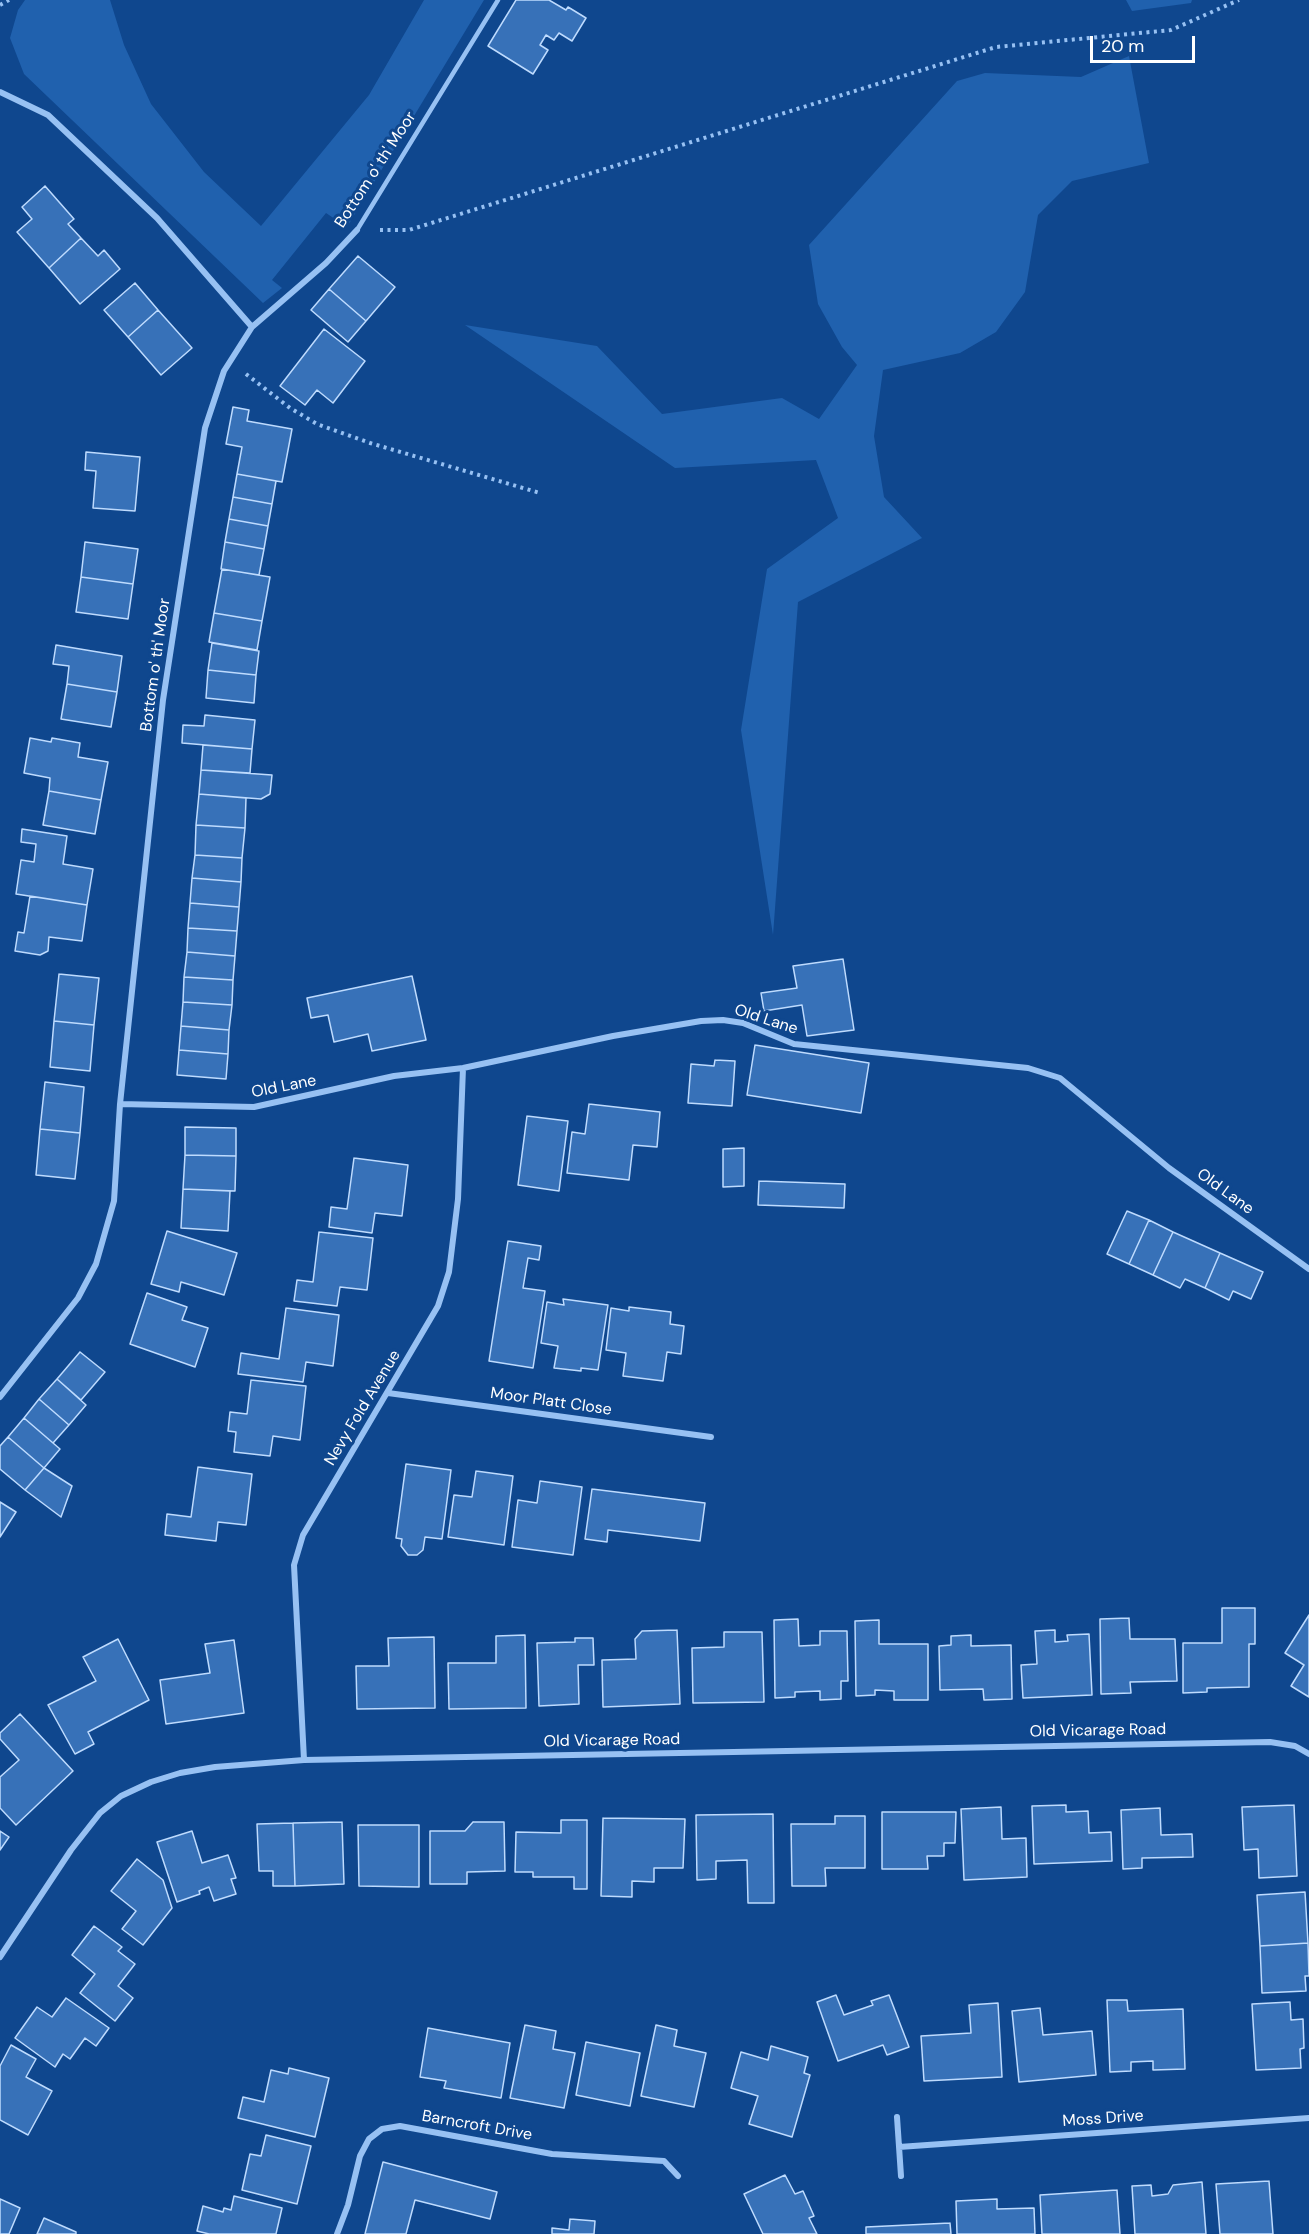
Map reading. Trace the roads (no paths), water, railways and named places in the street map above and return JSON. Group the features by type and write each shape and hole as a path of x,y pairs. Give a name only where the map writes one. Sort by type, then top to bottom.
{"street":[{"path":"0,92 48,115 157,218 252,327"},
{"name":"Bottom o' th' Moor","path":"0,1396 78,1298 96,1264 114,1201 120,1104 163,700 205,428 224,371 252,327 326,263 357,230"},
{"name":"Old Lane","path":"120,1104 254,1107 394,1077 463,1068 613,1036 701,1021 723,1020 742,1023 794,1044 1028,1068 1060,1078 1169,1168 1309,1269"},
{"name":"Nevy Fold Avenue","path":"304,1760 294,1565 303,1535 438,1306 449,1272 458,1199 463,1068"},
{"name":"Moor Platt Close","path":"388,1393 711,1437"},
{"name":"Old Vicarage Road","path":"0,1957 71,1850 100,1813 121,1796 151,1782 180,1773 215,1767 304,1760 1270,1742 1295,1746 1309,1754"},
{"path":"897,2117 901,2176"},
{"name":"Moss Drive","path":"899,2147 1309,2118"},
{"name":"Barncroft Drive","path":"337,2234 348,2205 360,2156 369,2139 382,2129 400,2126 552,2154 664,2161 678,2176"}],"lane":[{"name":"Bottom o' th' Moor","path":"357,230 498,0"}]}
